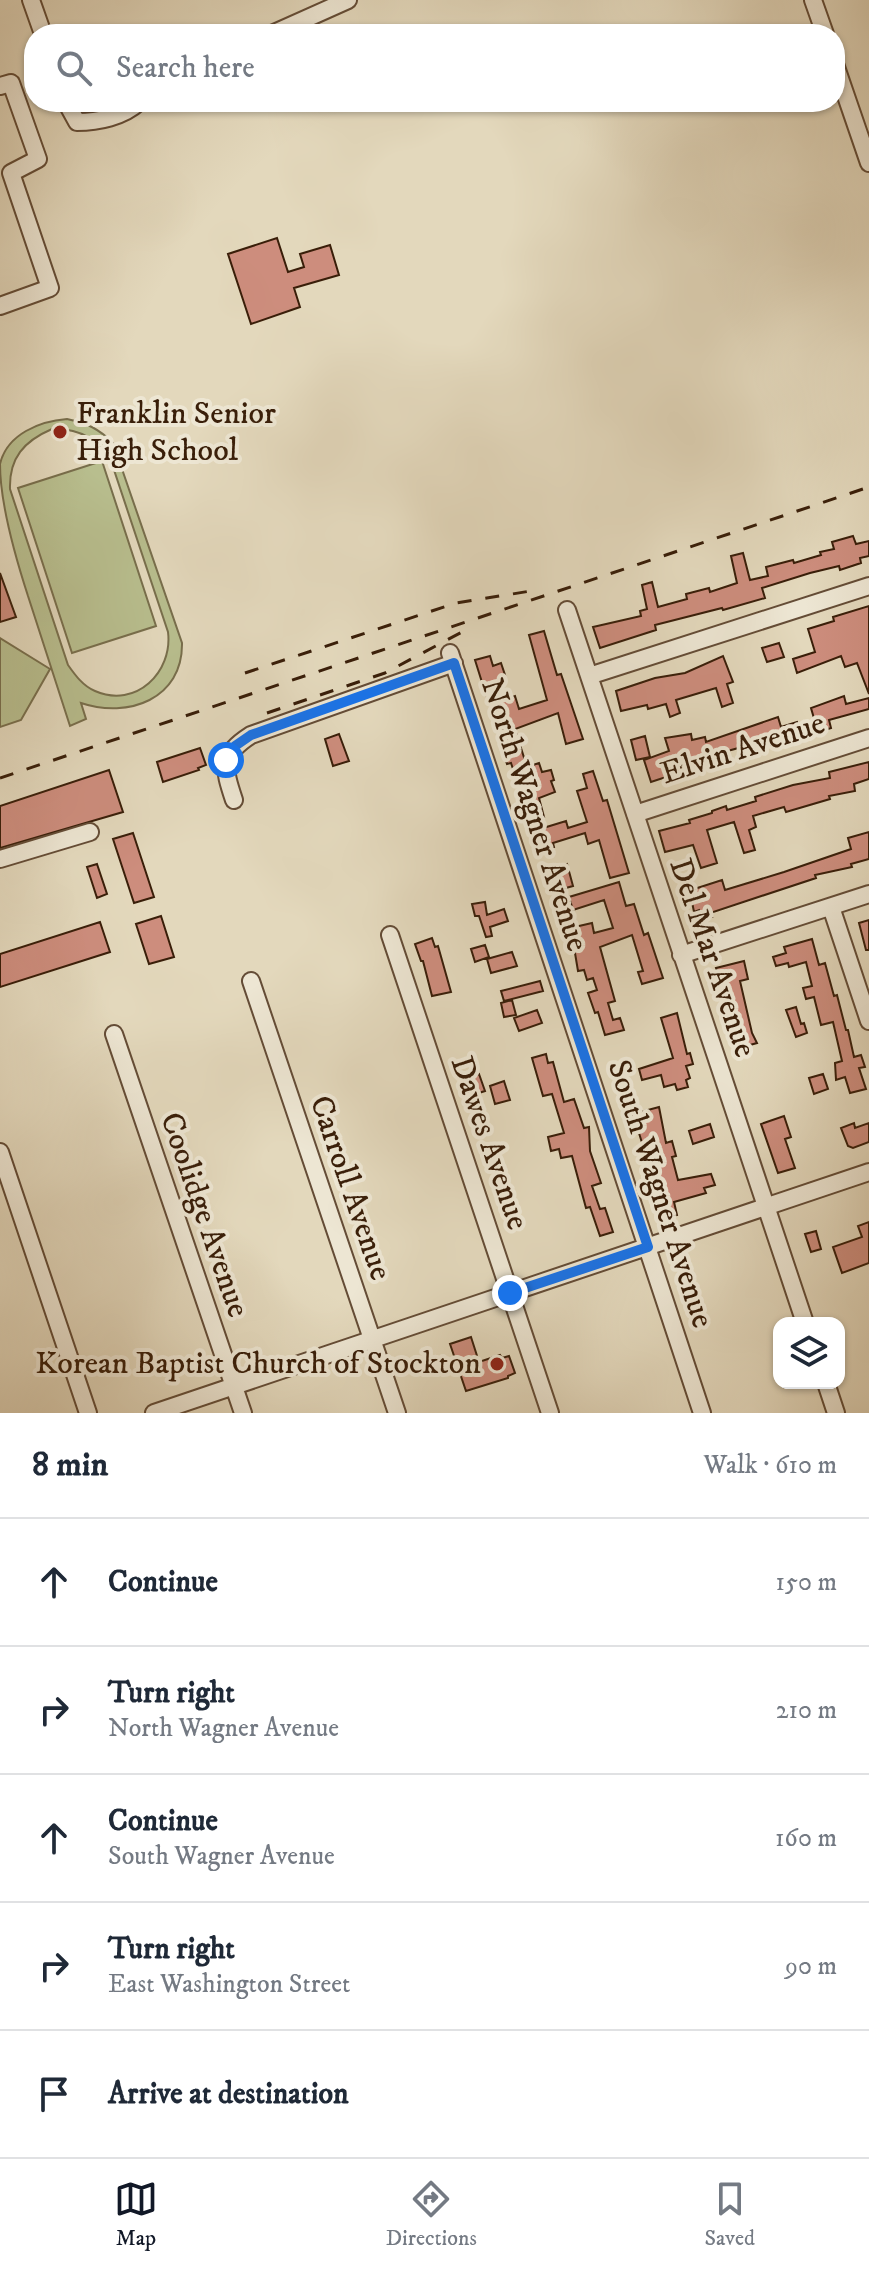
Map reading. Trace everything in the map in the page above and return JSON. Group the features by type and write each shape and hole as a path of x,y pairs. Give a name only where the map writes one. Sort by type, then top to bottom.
{"street":[{"path":"31,0 39,24"},
{"path":"294,24 348,0"},
{"path":"813,0 821,24"},
{"path":"0,86 11,83 38,159 11,173 50,288 0,306"},
{"path":"845,93 869,163"},
{"path":"72,112 77,122 96,122 122,112"},
{"path":"589,676 869,586"},
{"name":"Del Mar Avenue","path":"567,610 803,1317"},
{"name":"North Wagner Avenue","path":"234,800 226,776 226,760 235,746 251,735 452,658 564,994"},
{"name":"Elvin Avenue","path":"635,814 869,738"},
{"path":"0,859 90,832"},
{"path":"681,955 869,894"},
{"path":"831,907 869,1021"},
{"name":"Dawes Avenue","path":"390,935 550,1413"},
{"name":"Carroll Avenue","path":"251,981 397,1413"},
{"name":"South Wagner Avenue","path":"564,994 702,1413"},
{"name":"Coolidge Avenue","path":"114,1034 243,1413"},
{"path":"0,1152 88,1413"},
{"path":"154,1413 869,1172"},
{"path":"828,1389 836,1413"}],"green space":[{"path":"67,419 87,425 113,443 182,643 180,662 163,691 134,706 99,707 81,703 86,719 70,726 14,548 0,464 17,437 36,426","holes":["52,429 87,436 100,446 111,461 168,632 168,647 158,673 137,691 124,695 110,695 91,689 68,665 10,489 12,468 26,445"]},
{"path":"102,461 156,626 72,653 18,488"},
{"path":"0,638 50,669 21,720 0,727"}],"building":[{"path":"277,238 288,272 304,267 300,254 330,245 339,275 294,288 300,307 251,324 228,254"},
{"path":"853,536 856,544 869,541 869,556 860,558 861,563 840,570 839,566 810,573 762,588 765,598 655,625 656,630 600,648 593,627 641,616 640,611 647,609 642,585 652,582 658,607 687,599 686,594 709,588 710,592 737,583 731,556 743,553 750,580 768,576 766,567 821,555 820,552 834,549 832,542"},
{"path":"0,573 16,617 0,622"},
{"path":"869,606 869,694 857,663 845,667 841,656 797,673 793,659 815,652 808,629 834,621 833,617"},
{"path":"544,631 557,675 561,674 583,739 566,744 558,713 515,729 527,767 539,763 542,772 551,770 554,780 551,781 555,792 539,798 544,817 529,820 523,783 518,784 511,763 507,764 499,737 504,735 491,694 486,695 475,660 490,656 493,666 501,663 505,675 500,677 507,699 515,696 519,709 547,700 529,635"},
{"path":"779,643 784,657 767,662 762,648"},
{"path":"723,656 733,682 727,684 733,703 722,707 716,688 676,700 680,713 670,717 666,704 621,711 616,691 655,678 685,673"},
{"path":"844,696 846,704 869,698 869,709 829,720 831,728 818,732 811,708"},
{"path":"778,717 781,727 797,722 802,739 790,742 789,739 760,749 761,753 746,758 742,747 724,752 728,763 703,768 701,760 680,765 683,775 651,782 644,760 669,751 665,738 691,734 692,740 705,737 706,742"},
{"path":"339,734 349,761 333,766 325,739"},
{"path":"645,736 650,757 636,760 631,740"},
{"path":"200,748 206,765 163,782 157,762"},
{"path":"869,762 869,779 854,784 855,791 829,796 830,799 786,812 784,807 753,816 756,827 749,830 755,850 744,853 734,822 707,830 717,863 701,868 693,845 665,852 659,831 690,823 689,820 726,806 727,810 756,801 755,797 793,785 830,778 829,772"},
{"path":"109,770 123,812 0,848 0,806"},
{"path":"593,771 603,801 607,800 629,873 610,878 599,840 588,844 585,833 553,843 554,847 540,852 536,838 542,836 540,829 566,821 568,828 587,822 577,791 587,788 583,774"},
{"path":"869,832 869,859 851,864 852,867 815,875 816,878 710,913 712,917 701,920 699,910 694,912 692,902 688,903 685,892 722,880 725,890 784,872 851,849 848,838"},
{"path":"133,833 154,897 134,903 113,839"},
{"path":"97,864 107,894 97,898 87,867"},
{"path":"567,864 573,886 555,891 548,870"},
{"path":"619,882 626,906 634,904 644,935 648,933 663,978 642,984 638,972 643,971 632,935 600,947 615,1001 608,1003 613,1020 620,1018 624,1030 605,1035 588,993 597,990 593,978 587,980 584,970 578,971 573,941 570,942 566,929 592,923 594,933 613,928 604,900 573,910 569,897"},
{"path":"485,902 487,915 504,909 508,921 490,927 492,936 486,937 472,904"},
{"path":"161,916 174,957 149,964 136,924"},
{"path":"869,920 869,950 866,950 859,923"},
{"path":"100,922 110,952 0,987 0,954"},
{"path":"432,938 435,947 438,946 451,992 432,996 415,944"},
{"path":"812,939 819,965 825,963 834,996 837,995 854,1057 861,1055 865,1067 859,1068 866,1089 850,1093 845,1077 836,1080 835,1063 842,1061 833,1022 821,1025 814,997 806,999 803,988 812,986 806,962 789,967 788,963 776,966 773,957 786,953 784,947"},
{"path":"485,945 489,957 475,962 471,949"},
{"path":"512,952 517,966 491,973 487,959"},
{"path":"744,961 748,979 740,981 757,1043 739,1048 723,985 714,987 712,976 718,974 716,968"},
{"path":"540,981 543,991 504,1001 501,991"},
{"path":"512,1000 516,1015 504,1017 501,1003"},
{"path":"796,1007 807,1033 796,1037 786,1010"},
{"path":"537,1010 542,1023 519,1031 514,1018"},
{"path":"677,1013 687,1054 690,1053 693,1064 686,1066 690,1078 686,1080 688,1087 677,1090 675,1084 664,1087 661,1075 642,1080 639,1069 673,1058 661,1018"},
{"path":"546,1054 548,1063 553,1062 564,1102 574,1099 584,1128 589,1127 590,1151 601,1183 592,1186 600,1209 605,1208 613,1232 600,1236 590,1207 586,1208 572,1156 561,1158 559,1149 551,1151 548,1137 564,1133 552,1094 543,1096 532,1058"},
{"path":"479,1074 485,1091 466,1097 461,1080"},
{"path":"823,1074 828,1089 814,1094 809,1078"},
{"path":"504,1081 510,1100 495,1104 490,1086"},
{"path":"659,1107 666,1143 672,1141 676,1156 672,1157 678,1180 711,1174 715,1185 704,1188 706,1193 674,1202 677,1215 664,1218 663,1214 657,1216 654,1203 663,1201 657,1163 649,1165 633,1114"},
{"path":"784,1116 791,1137 785,1139 795,1168 778,1173 761,1124"},
{"path":"854,1123 855,1128 869,1123 869,1142 853,1148 848,1146 841,1128"},
{"path":"710,1124 714,1137 693,1144 689,1131"},
{"path":"869,1222 869,1263 842,1273 833,1247 862,1237 858,1226"},
{"path":"816,1231 821,1249 811,1252 805,1234"},
{"name":"Korean Baptist Church of Stockton","path":"471,1337 479,1362 500,1355 502,1358 509,1356 515,1373 466,1391 450,1344"}],"railway":[{"path":"0,778 869,487"},
{"path":"245,673 456,603 537,590"},
{"path":"267,713 385,673 462,632"}],"place":[{"name":"Franklin Senior High School","path":"60,432"},
{"name":"Korean Baptist Church of Stockton","path":"497,1364"}],"route":[{"path":"226,760 235,746 251,735 454,663 648,1247 510,1293"}]}
